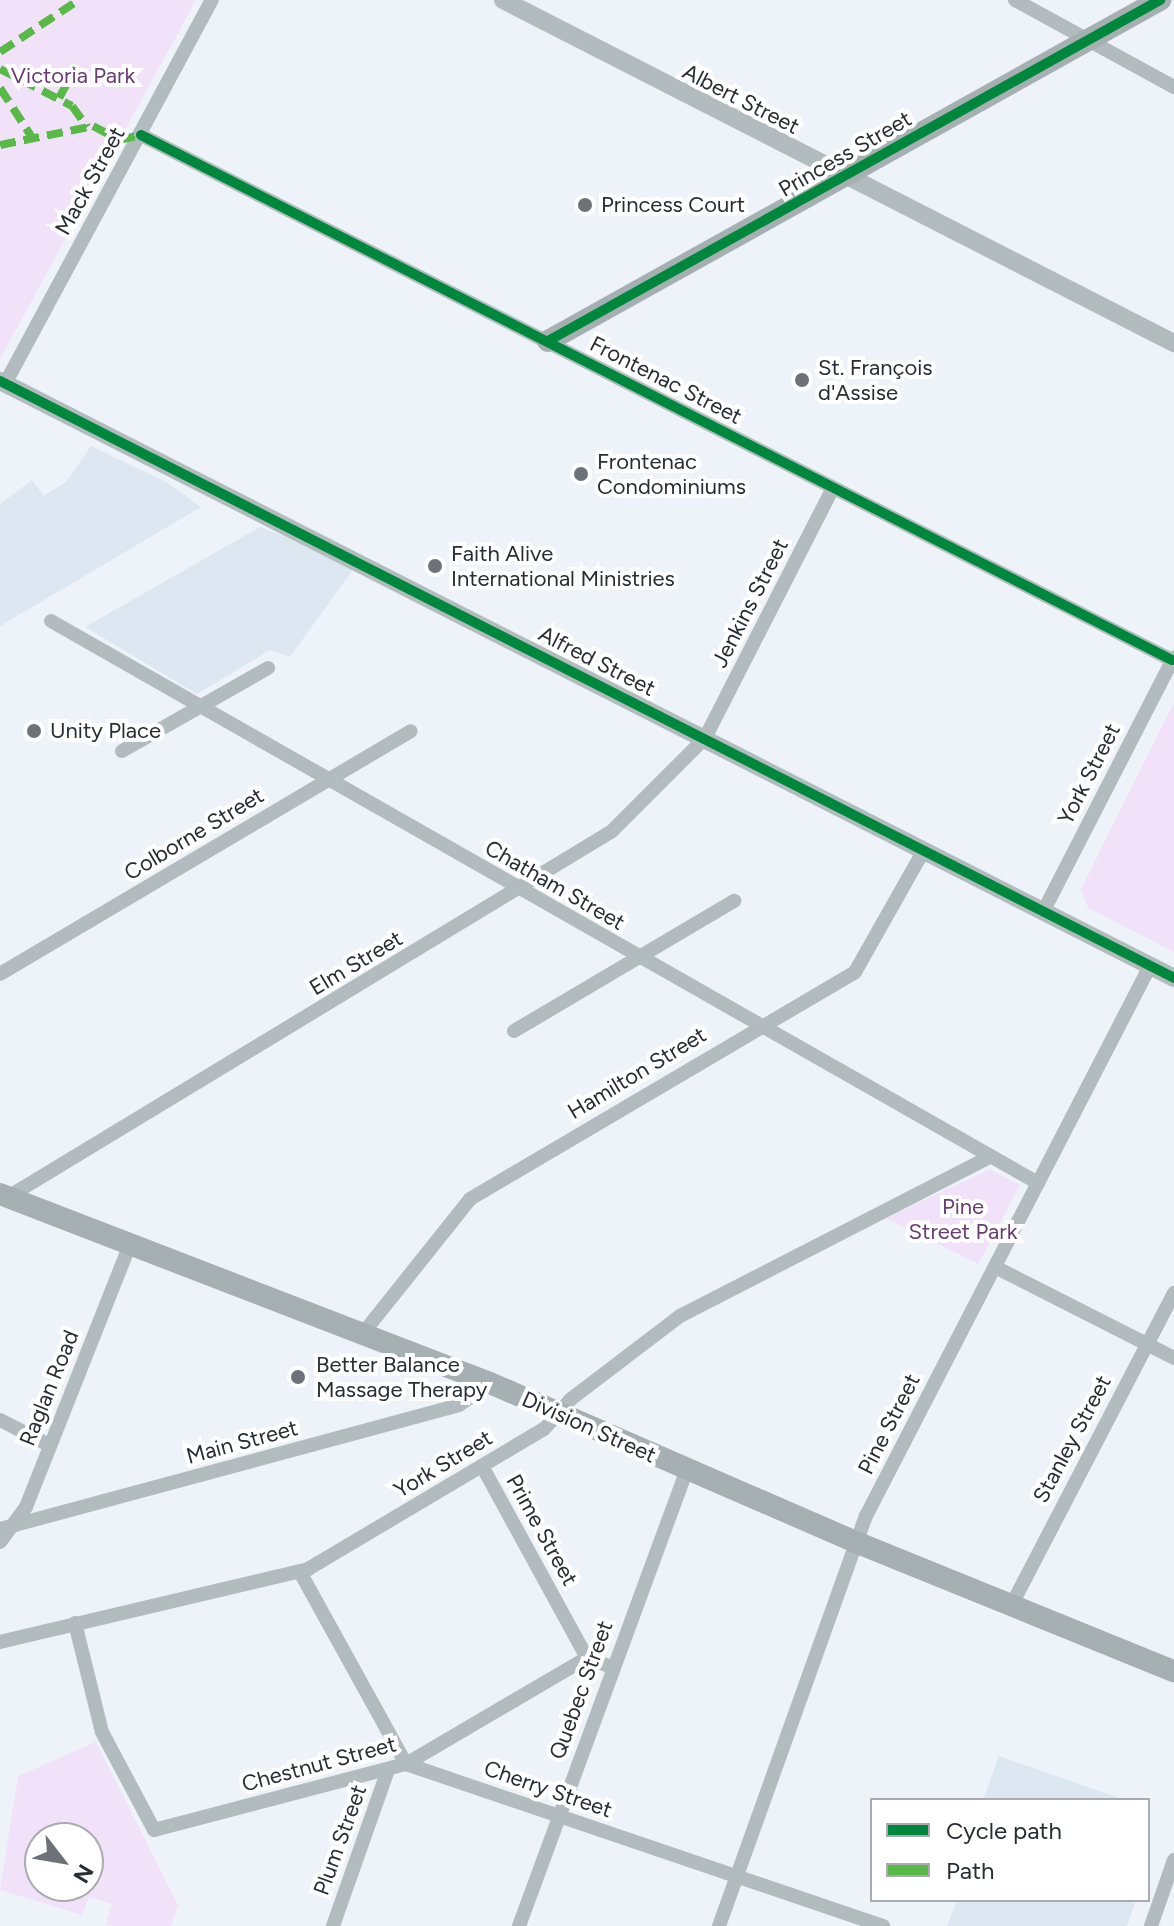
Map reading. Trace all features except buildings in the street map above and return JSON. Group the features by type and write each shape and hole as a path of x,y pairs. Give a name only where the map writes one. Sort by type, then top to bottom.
{"main road":[{"name":"Princess Street","path":"548,341 1160,0"},
{"name":"Division Street","path":"4,1196 490,1383 858,1543 1174,1671"}],"street":[{"name":"Mack Street","path":"2,382 141,135 212,0"},
{"name":"Albert Street","path":"503,0 1174,343"},
{"path":"1015,0 1090,38 1174,87"},
{"name":"Frontenac Street","path":"141,135 1173,658"},
{"name":"Alfred Street","path":"2,382 1174,978"},
{"name":"Jenkins Street","path":"705,738 833,488"},
{"name":"Chatham Street","path":"51,621 197,708 757,1027 1038,1183"},
{"name":"York Street","path":"1044,910 1173,658"},
{"path":"122,751 268,668"},
{"name":"Colborne Street","path":"0,974 411,731"},
{"name":"Elm Street","path":"4,1196 521,890 612,831 694,755 705,738"},
{"name":"Hamilton Street","path":"364,1332 470,1199 855,972 924,850"},
{"path":"514,1031 734,901"},
{"name":"Pine Street","path":"719,1926 866,1516 1150,966"},
{"name":"York Street","path":"0,1642 300,1572 544,1429 558,1414 680,1316 989,1157"},
{"name":"Raglan Road","path":"0,1542 6,1528 26,1507 130,1244"},
{"path":"995,1267 1174,1358"},
{"name":"Stanley Street","path":"1011,1606 1174,1293"},
{"name":"Main Street","path":"6,1528 459,1405 490,1383"},
{"path":"0,1420 49,1445"},
{"name":"Prime Street","path":"482,1466 587,1658"},
{"name":"Quebec Street","path":"519,1926 687,1470"},
{"path":"300,1572 406,1764"},
{"name":"Chestnut Street","path":"75,1623 102,1732 154,1830 406,1764 587,1658"},
{"path":"587,1658 612,1667"},
{"name":"Cherry Street","path":"406,1764 883,1926"},
{"name":"Plum Street","path":"333,1926 388,1770"},
{"path":"1151,1926 1174,1860"}],"shaded area":[{"path":"91,446 166,482 201,507 0,626 0,504 32,480 44,496 67,481"},
{"path":"260,527 357,564 290,657 270,650 197,694 85,627"},
{"path":"999,1756 1119,1798 984,1798"},
{"path":"956,1902 1135,1902 1127,1926 947,1926"}],"green space":[{"name":"Victoria Park","path":"0,0 196,0 0,359"},
{"path":"1174,702 1174,952 1088,908 1081,889"},
{"name":"Pine Street Park","path":"990,1169 1020,1185 978,1264 886,1218"},
{"path":"96,1742 178,1905 171,1926 106,1924 112,1904 104,1902 104,1822 24,1822 24,1897 0,1890 18,1776"},
{"path":"39,1902 87,1902 82,1915"}],"marked path":[{"path":"0,52 79,0"},
{"path":"59,98 76,67"},
{"path":"0,69 72,106 87,127"},
{"path":"0,88 33,139"},
{"path":"0,145 93,126 119,140 141,135"}],"cycle path":[{"path":"548,341 1160,0"},
{"path":"141,135 1172,660"},
{"path":"0,381 1174,978"}],"place":[{"name":"Princess Court","path":"585,205"},
{"name":"St. François d'Assise","path":"802,380"},
{"name":"Frontenac Condominiums","path":"581,474"},
{"name":"Faith Alive International Ministries","path":"435,566"},
{"name":"Unity Place","path":"34,731"},
{"name":"Better Balance Massage Therapy","path":"298,1377"}]}
